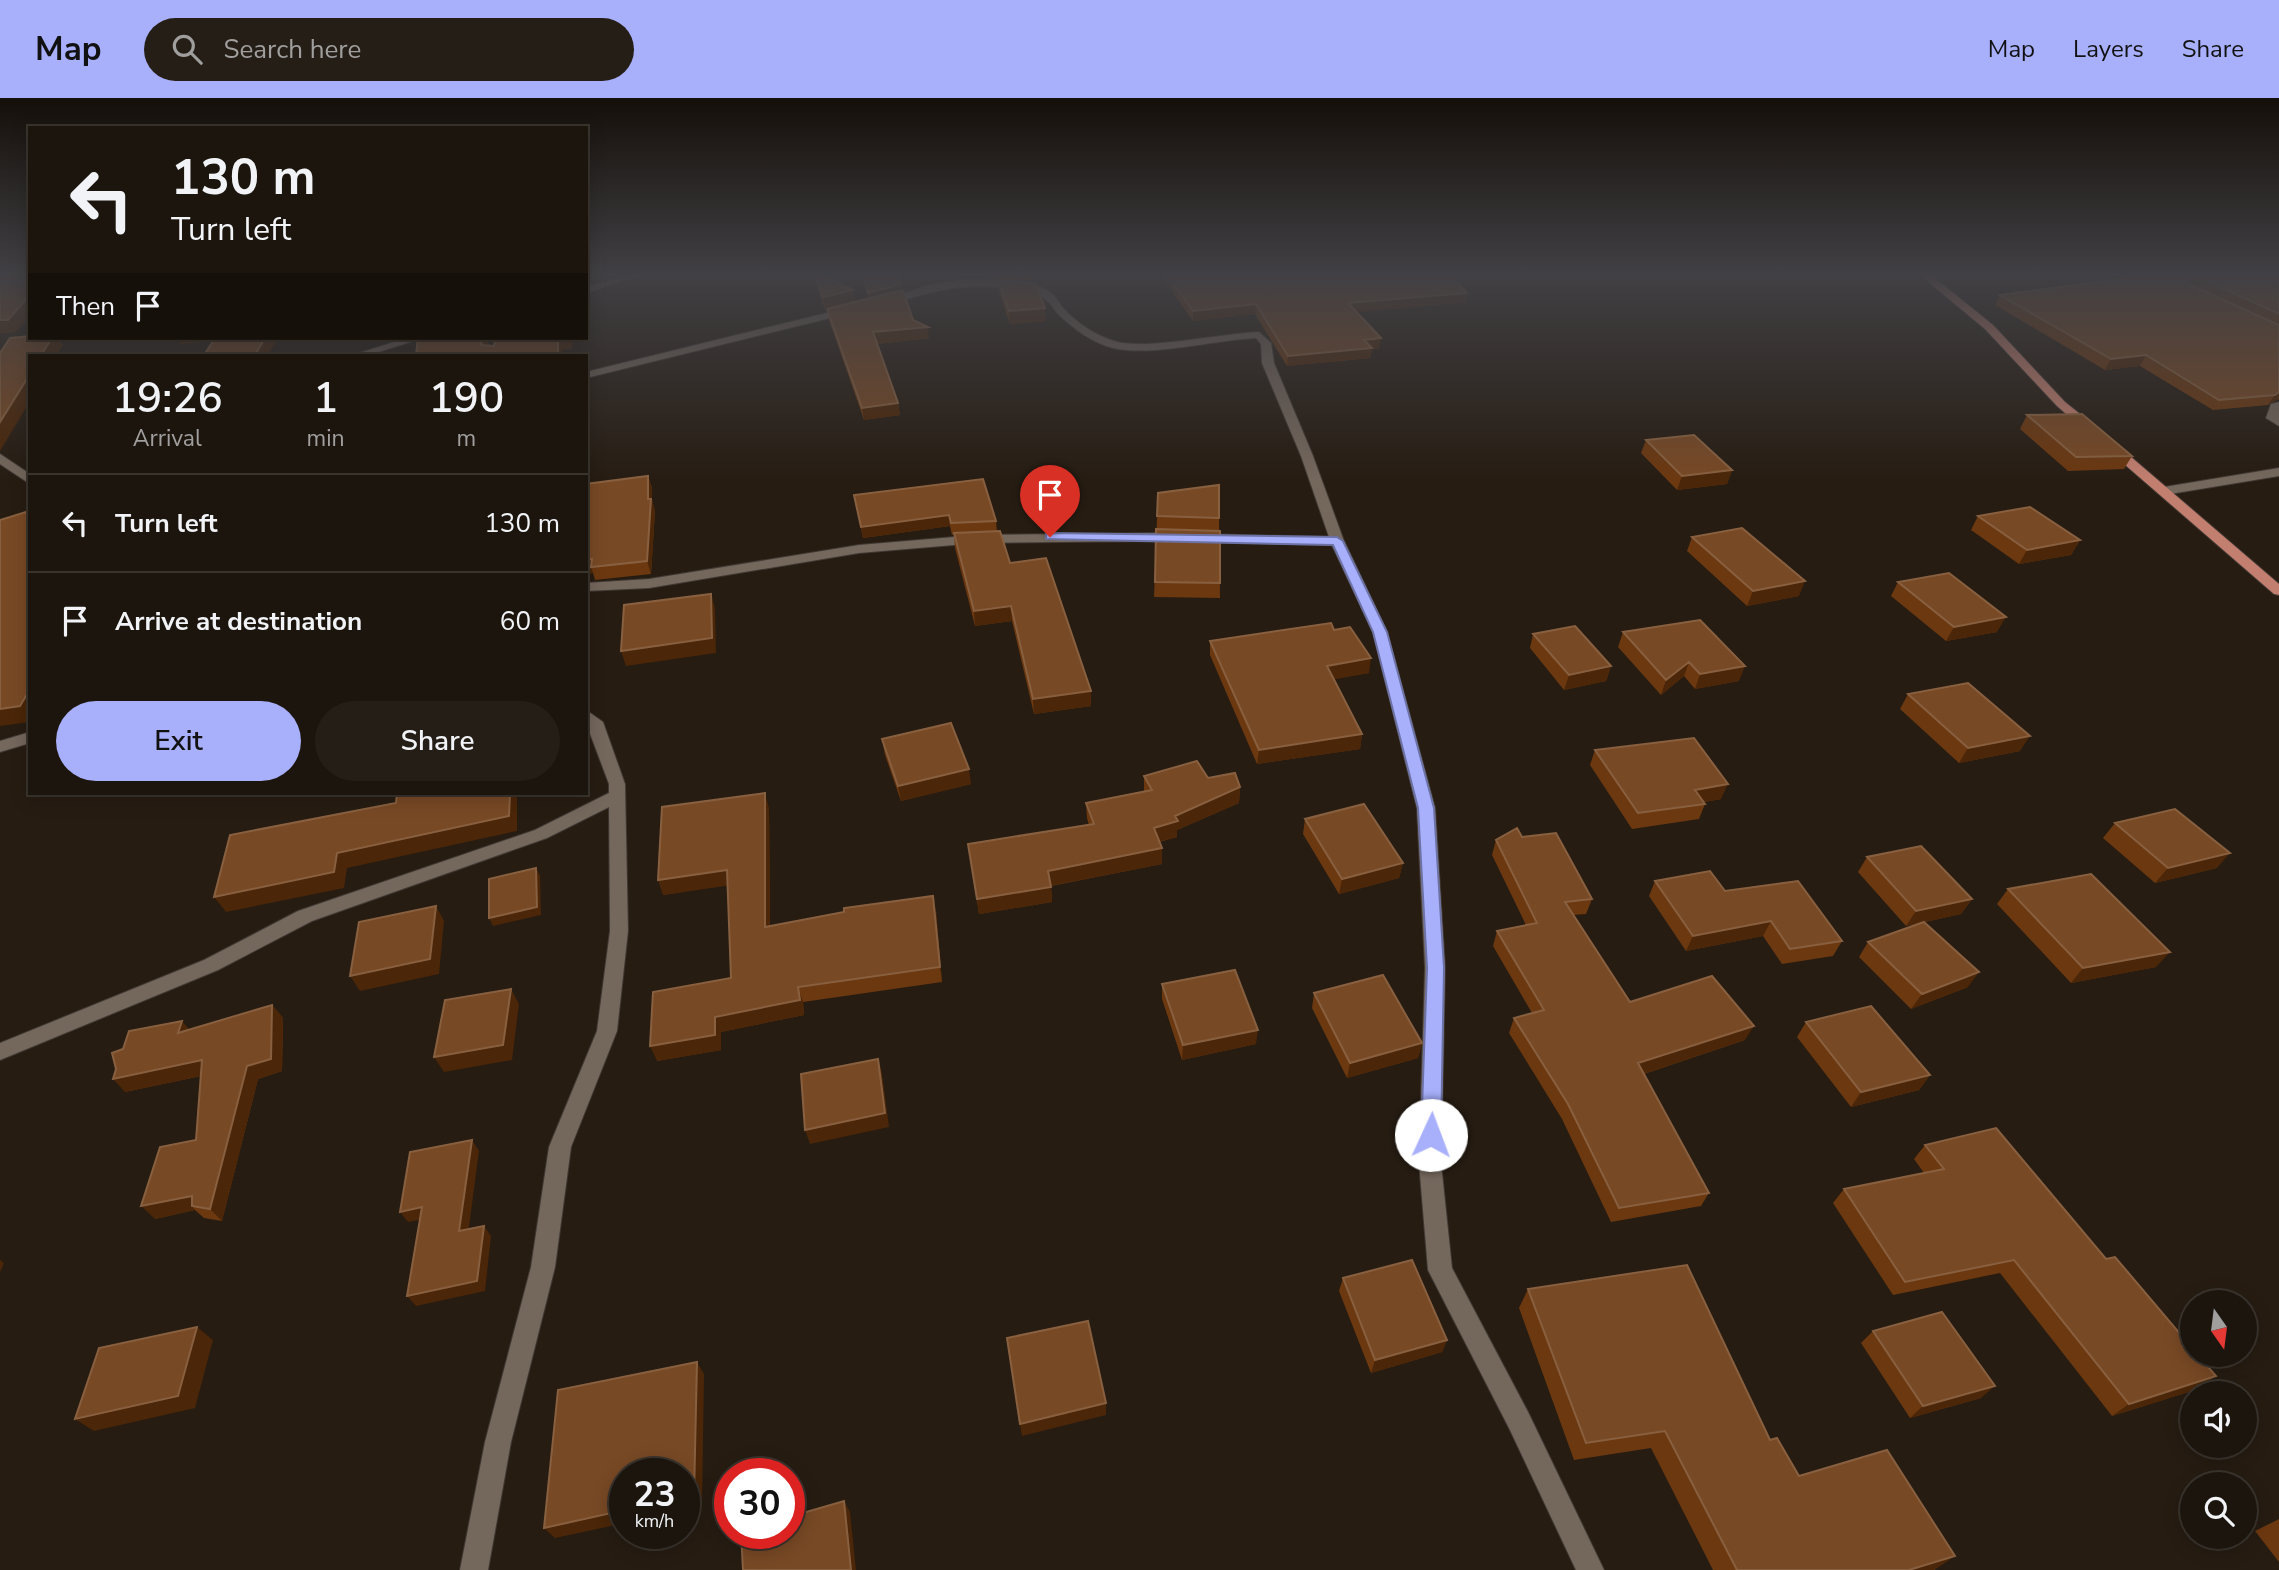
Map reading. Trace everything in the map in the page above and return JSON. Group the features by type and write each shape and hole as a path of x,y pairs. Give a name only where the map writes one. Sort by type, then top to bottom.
{"main road":[{"path":"2005,344 2061,404 2279,591"}],"street":[{"path":"362,354 398,344"},
{"path":"588,374 713,344"},
{"path":"1111,344 1139,348 1171,344"},
{"path":"1266,344 1268,363 1307,456 1337,541 1380,632 1426,808 1435,968 1430,1163 1440,1270 1520,1421 1590,1570"},
{"path":"2279,405 2275,406 2272,418 2279,422"},
{"path":"0,458 23,465"},
{"path":"2164,491 2279,472"},
{"path":"588,587 602,589 666,580 860,549 985,538 1210,537 1337,541"},
{"path":"474,1570 498,1442 542,1267 560,1147 607,1031 619,931 617,784 595,722 588,717"},
{"path":"0,747 28,738"},
{"path":"0,1052 211,965 305,916 541,834 617,796"}],"building":[{"path":"6,344 48,344 42,354 28,354 28,377 0,422 0,353"},
{"path":"211,344 262,344 256,354 205,354"},
{"path":"417,344 494,346 495,344 558,344 558,354 416,354"},
{"path":"839,344 877,344 898,403 862,408"},
{"path":"1280,344 1368,344 1372,348 1288,356"},
{"path":"2084,344 2279,344 2279,392 2275,395 2219,400 2146,355 2111,359"},
{"path":"2082,414 2132,456 2076,457 2027,415"},
{"path":"1694,435 1732,470 1682,476 1646,440"},
{"path":"648,476 648,499 651,499 647,561 591,567 592,559 588,560 588,484"},
{"path":"983,479 996,521 951,523 949,515 861,527 854,495"},
{"path":"1219,485 1219,518 1157,516 1158,493"},
{"path":"2030,507 2080,540 2027,550 1978,516"},
{"path":"26,512 28,517 28,692 20,706 0,709 0,520"},
{"path":"1742,528 1805,581 1753,591 1692,537"},
{"path":"1156,529 1220,531 1220,583 1155,582"},
{"path":"1000,531 1010,563 1046,558 1091,691 1033,699 1011,606 974,611 954,533"},
{"path":"1949,573 2006,617 1954,627 1898,582"},
{"path":"711,594 712,638 621,651 624,605"},
{"path":"1700,620 1745,666 1700,674 1689,662 1666,680 1623,632"},
{"path":"1331,623 1334,630 1350,627 1371,658 1327,666 1362,734 1259,750 1210,641"},
{"path":"1575,626 1611,666 1569,675 1533,634"},
{"path":"1968,683 2030,736 1968,748 1908,694"},
{"path":"951,723 969,769 898,786 882,739"},
{"path":"1694,738 1728,784 1695,790 1705,804 1638,813 1595,750"},
{"path":"1197,761 1208,778 1235,773 1240,787 1175,816 1178,821 1154,828 1162,848 1048,871 1051,887 977,899 968,844 1094,824 1086,803 1152,790 1144,776"},
{"path":"765,793 765,927 844,912 844,908 933,896 940,967 798,987 800,1000 715,1017 715,1035 650,1046 653,992 731,978 727,870 658,880 662,807"},
{"path":"397,795 510,795 509,816 337,853 334,872 214,897 230,835 396,803"},
{"path":"1364,804 1403,863 1342,879 1305,819"},
{"path":"2175,809 2230,853 2168,868 2115,823"},
{"path":"1517,828 1522,837 1556,833 1592,899 1565,902 1630,1002 1712,976 1754,1026 1638,1063 1709,1193 1619,1208 1568,1104 1514,1018 1544,1010 1497,931 1537,923 1496,840"},
{"path":"1921,846 1972,899 1916,911 1867,857"},
{"path":"536,868 537,907 489,918 489,879"},
{"path":"1710,871 1725,891 1798,881 1842,941 1790,949 1771,921 1693,936 1655,881"},
{"path":"2091,874 2170,952 2083,968 2008,889"},
{"path":"436,906 430,959 350,976 359,922"},
{"path":"1924,922 1979,972 1922,994 1868,942"},
{"path":"1235,970 1258,1030 1183,1045 1162,984"},
{"path":"1383,975 1422,1043 1350,1063 1314,993"},
{"path":"511,989 503,1045 434,1057 445,1000"},
{"path":"272,1005 271,1059 247,1066 210,1209 192,1206 192,1196 141,1206 160,1147 196,1140 202,1060 113,1079 116,1069 112,1053 123,1049 129,1031 182,1021 178,1033"},
{"path":"1871,1006 1930,1075 1861,1092 1806,1022"},
{"path":"878,1059 885,1113 805,1130 801,1074"},
{"path":"1996,1128 2106,1259 2115,1257 2180,1334 2180,1367 2208,1367 2216,1376 2200,1381 2180,1381 2180,1388 2129,1404 2014,1260 1905,1282 1844,1189 1944,1169 1925,1145"},
{"path":"472,1140 459,1231 484,1226 477,1281 407,1296 422,1207 400,1212 410,1152"},
{"path":"1412,1260 1447,1340 1375,1360 1343,1278"},
{"path":"1687,1265 1770,1440 1777,1438 1799,1476 1887,1450 1955,1556 1909,1570 1737,1570 1665,1431 1586,1443 1528,1289"},
{"path":"1942,1312 1995,1386 1923,1406 1873,1331"},
{"path":"1088,1321 1106,1403 1020,1424 1007,1338"},
{"path":"197,1327 178,1396 75,1419 99,1348"},
{"path":"697,1362 695,1458 609,1458 609,1514 544,1528 558,1390"},
{"path":"844,1501 851,1570 743,1570 742,1549 805,1549 805,1512"}],"route":[{"path":"1050,537 1210,537 1337,541 1380,632 1426,808 1435,968 1431,1135"}]}
